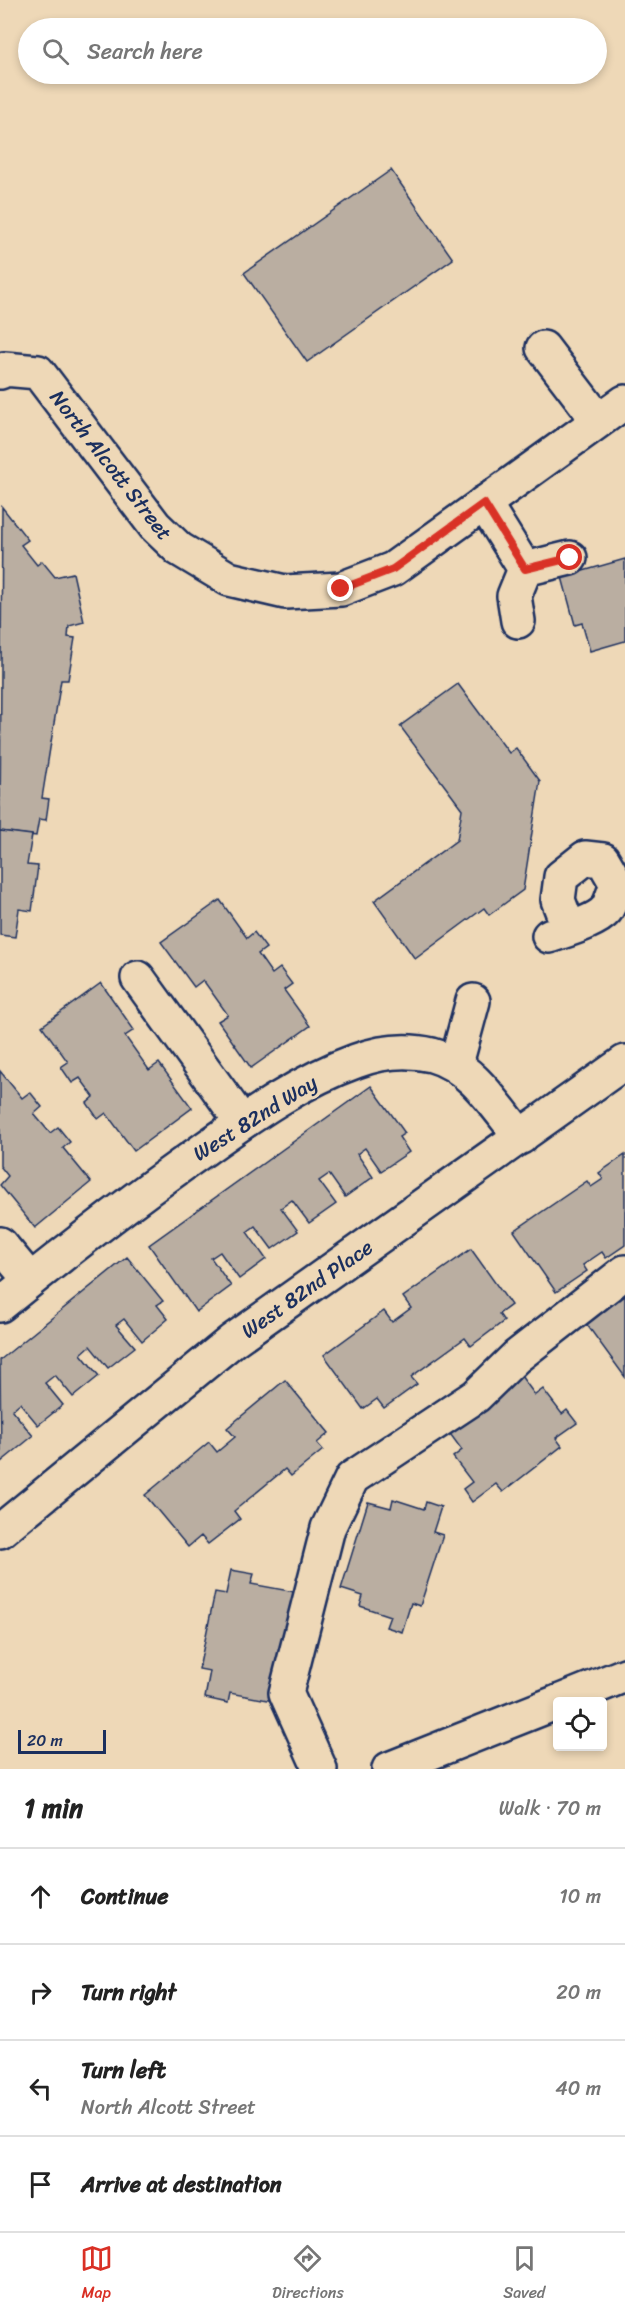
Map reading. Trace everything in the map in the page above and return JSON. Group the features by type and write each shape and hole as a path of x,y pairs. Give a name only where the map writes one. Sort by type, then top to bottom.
{"street":[{"path":"543,348 598,420"},
{"name":"North Alcott Street","path":"0,372 4,369 38,372 155,526 179,549 210,570 250,586 285,592 321,592 361,583 393,569 625,402"},
{"path":"484,503 525,569"},
{"path":"525,569 570,558"},
{"path":"518,621 514,596 525,569"},
{"path":"138,978 242,1122"},
{"path":"456,1064 472,1001"},
{"name":"West 82nd Way","path":"0,1305 166,1176 242,1122 311,1080 358,1060 411,1051 456,1064 475,1082 521,1137"},
{"name":"West 82nd Place","path":"0,1530 232,1341 625,1062"},
{"path":"0,1244 30,1280"},
{"path":"320,1769 286,1693 328,1528 352,1478 476,1396 516,1358 625,1272"},
{"path":"570,1697 625,1675"},
{"path":"389,1769 553,1704"}],"building":[{"path":"391,170 453,259 307,362 244,273"},
{"path":"2,507 28,540 21,545 37,565 42,561 55,577 73,573 84,622 69,626 68,637 75,638 68,680 61,680 42,798 49,799 46,820 39,819 36,836 0,831"},
{"path":"625,559 625,641 590,651 582,623 575,625 562,577"},
{"path":"458,684 509,753 516,748 540,781 523,890 489,915 484,908 415,959 374,901 457,840 462,809 400,726"},
{"path":"0,831 32,835 27,865 38,866 32,911 19,909 15,937 0,935"},
{"path":"220,900 247,938 254,932 266,948 258,954 272,974 280,968 292,984 284,990 310,1026 251,1068 218,1021 228,1015 203,980 194,987 161,942"},
{"path":"101,983 134,1030 125,1036 149,1070 159,1063 192,1108 134,1151 106,1113 98,1119 87,1103 94,1097 80,1078 72,1083 61,1067 68,1062 42,1026"},
{"path":"0,1071 22,1098 30,1092 42,1107 34,1114 50,1133 58,1127 70,1142 63,1148 91,1182 35,1228 0,1185 8,1176 0,1166"},
{"path":"371,1086 405,1133 399,1137 409,1152 381,1171 365,1148 357,1154 373,1177 345,1197 329,1174 319,1181 336,1204 309,1223 292,1200 281,1208 298,1231 272,1249 255,1226 247,1232 266,1259 239,1279 220,1252 211,1258 231,1286 196,1312 149,1245"},
{"path":"625,1155 625,1245 606,1258 602,1252 583,1265 587,1271 556,1292 514,1231 587,1181 591,1187 603,1179 599,1173"},
{"path":"471,1249 511,1305 499,1314 504,1321 471,1346 465,1338 411,1377 417,1384 384,1408 377,1399 363,1409 324,1355 384,1311 392,1322 411,1308 403,1297"},
{"path":"127,1257 163,1301 157,1305 168,1319 142,1341 124,1319 116,1325 135,1347 108,1368 90,1346 81,1354 99,1376 73,1397 55,1375 45,1383 63,1405 38,1425 20,1403 12,1410 33,1436 1,1462 0,1360"},
{"path":"616,1294 620,1300 625,1296 625,1377 582,1318"},
{"path":"521,1376 535,1395 543,1389 562,1414 567,1410 577,1423 556,1438 562,1446 503,1492 496,1484 472,1502 463,1489 472,1482 453,1457 462,1450 448,1431"},
{"path":"285,1380 329,1433 317,1443 323,1450 291,1476 285,1469 234,1511 240,1519 208,1544 201,1536 188,1547 145,1495 209,1442 217,1452 235,1437 227,1428"},
{"path":"393,1499 424,1509 426,1502 441,1507 433,1532 443,1535 420,1606 411,1603 402,1632 386,1627 390,1616 360,1606 363,1596 341,1589 368,1502 391,1508"},
{"path":"231,1570 254,1574 251,1584 295,1592 273,1701 230,1693 228,1703 205,1698 210,1671 199,1669 215,1592 226,1594"}],"route":[{"path":"341,589 393,569 484,503 525,569 570,558"}]}
